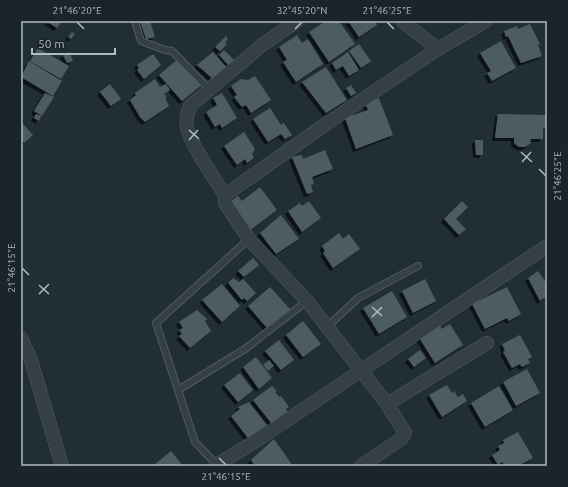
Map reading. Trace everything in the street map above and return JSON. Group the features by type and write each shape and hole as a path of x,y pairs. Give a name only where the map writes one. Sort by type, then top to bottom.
{"street":[{"path":"402,21 438,49"},
{"path":"225,195 326,124 438,49 486,21"},
{"path":"289,25 262,45 190,106 186,116 187,129 200,156 225,195 224,203 250,239 307,301 388,404 405,433 401,439 361,466"},
{"path":"217,466 547,246"},
{"path":"21,338 33,367 62,466"},
{"path":"388,404 487,343"}],"lane":[{"path":"136,21 141,41 164,50 172,51 209,89"},
{"path":"217,466 195,442 156,323 250,239"},
{"path":"327,327 358,298 418,266"},
{"path":"178,390 245,349 307,301"}],"building":[{"path":"46,21 62,21 57,28"},
{"path":"140,21 150,21 155,37 146,39"},
{"path":"326,21 339,21 355,44 329,62 309,32"},
{"path":"348,21 374,21 377,25 359,37"},
{"path":"530,24 540,44 538,45 542,56 521,63 504,31 517,26 518,29"},
{"path":"72,32 75,34 71,39 68,37"},
{"path":"297,35 302,43 308,39 323,64 296,82 283,62 287,60 279,47"},
{"path":"226,36 228,39 225,43 227,44 220,51 215,47"},
{"path":"501,41 516,68 492,81 487,73 491,71 480,53"},
{"path":"359,44 371,61 361,68 349,51"},
{"path":"38,48 69,66 61,79 30,61"},
{"path":"224,50 237,63 232,69 219,55"},
{"path":"69,52 73,61 67,63 63,55"},
{"path":"213,52 228,69 212,81 210,79 212,78 197,65"},
{"path":"348,52 359,70 349,76 343,66 336,70 332,63"},
{"path":"153,54 161,65 144,79 137,70 139,68 137,65"},
{"path":"180,57 203,84 182,101 159,75"},
{"path":"29,61 62,81 53,96 21,77"},
{"path":"326,67 347,100 326,113 302,82"},
{"path":"255,76 271,100 251,113 246,105 242,107 234,97 237,95 231,86 241,79 248,80"},
{"path":"155,79 160,87 166,84 170,90 164,94 167,97 165,98 169,106 145,122 140,117 130,100 136,95 135,93"},
{"path":"110,84 121,99 111,106 100,92"},
{"path":"351,85 356,93 351,96 346,88"},
{"path":"45,93 54,97 42,116 34,111"},
{"path":"222,93 237,118 222,128 220,124 215,127 206,112 217,105 213,98"},
{"path":"379,98 393,135 356,149 345,118 368,110 365,103"},
{"path":"270,108 281,125 284,123 292,135 285,139 281,134 268,142 253,119"},
{"path":"36,114 41,116 39,121 34,118"},
{"path":"498,114 547,115 547,126 543,129 543,139 530,139 531,143 525,147 519,147 514,143 514,138 495,138"},
{"path":"21,122 33,135 24,143 21,139"},
{"path":"244,132 255,149 252,154 254,158 247,163 245,159 237,165 224,146"},
{"path":"475,140 483,140 483,155 476,155"},
{"path":"325,150 333,169 312,177 314,184 311,185 313,192 307,194 292,157 302,155 303,159"},
{"path":"260,187 277,210 249,231 228,203 238,196 242,201"},
{"path":"309,201 321,218 302,232 288,211 300,203 302,206"},
{"path":"462,201 468,207 456,219 466,229 459,235 444,219"},
{"path":"281,215 299,239 276,254 260,233"},
{"path":"339,233 343,239 349,234 360,249 333,268 323,253 325,251 322,246"},
{"path":"253,258 259,265 244,277 238,271"},
{"path":"538,271 547,284 547,296 540,301 528,278"},
{"path":"233,278 239,282 243,279 256,293 247,301 244,298 242,300 228,283"},
{"path":"425,279 436,301 413,313 402,291"},
{"path":"222,284 240,306 222,322 202,300"},
{"path":"270,287 290,309 268,329 248,306"},
{"path":"507,287 521,314 509,321 507,318 485,329 472,304"},
{"path":"392,291 407,317 379,334 363,308"},
{"path":"197,310 207,319 205,321 211,331 190,348 179,336 182,334 179,330 183,328 179,322"},
{"path":"303,321 321,344 303,357 286,335"},
{"path":"438,322 442,329 450,324 463,345 435,363 418,336"},
{"path":"520,335 532,357 528,359 530,363 522,367 520,364 512,368 503,352 505,351 502,344"},
{"path":"279,340 294,360 281,370 265,351"},
{"path":"420,350 426,358 414,367 408,359"},
{"path":"256,357 272,378 259,389 243,367"},
{"path":"269,360 274,366 268,371 263,365"},
{"path":"527,369 540,393 516,406 503,382"},
{"path":"240,373 253,390 238,402 224,385"},
{"path":"447,385 452,393 454,391 458,397 463,394 467,401 442,417 429,395"},
{"path":"272,386 277,391 275,392 279,397 281,396 289,407 286,409 288,412 272,424 253,400"},
{"path":"499,386 513,410 485,427 471,403"},
{"path":"249,402 267,425 248,438 231,416 240,409 238,407"},
{"path":"518,432 533,458 518,466 505,466 502,462 498,465 492,455 500,450 498,446 504,443 503,440"},
{"path":"274,439 293,466 255,466 251,460"},
{"path":"171,451 183,466 154,465"}]}
